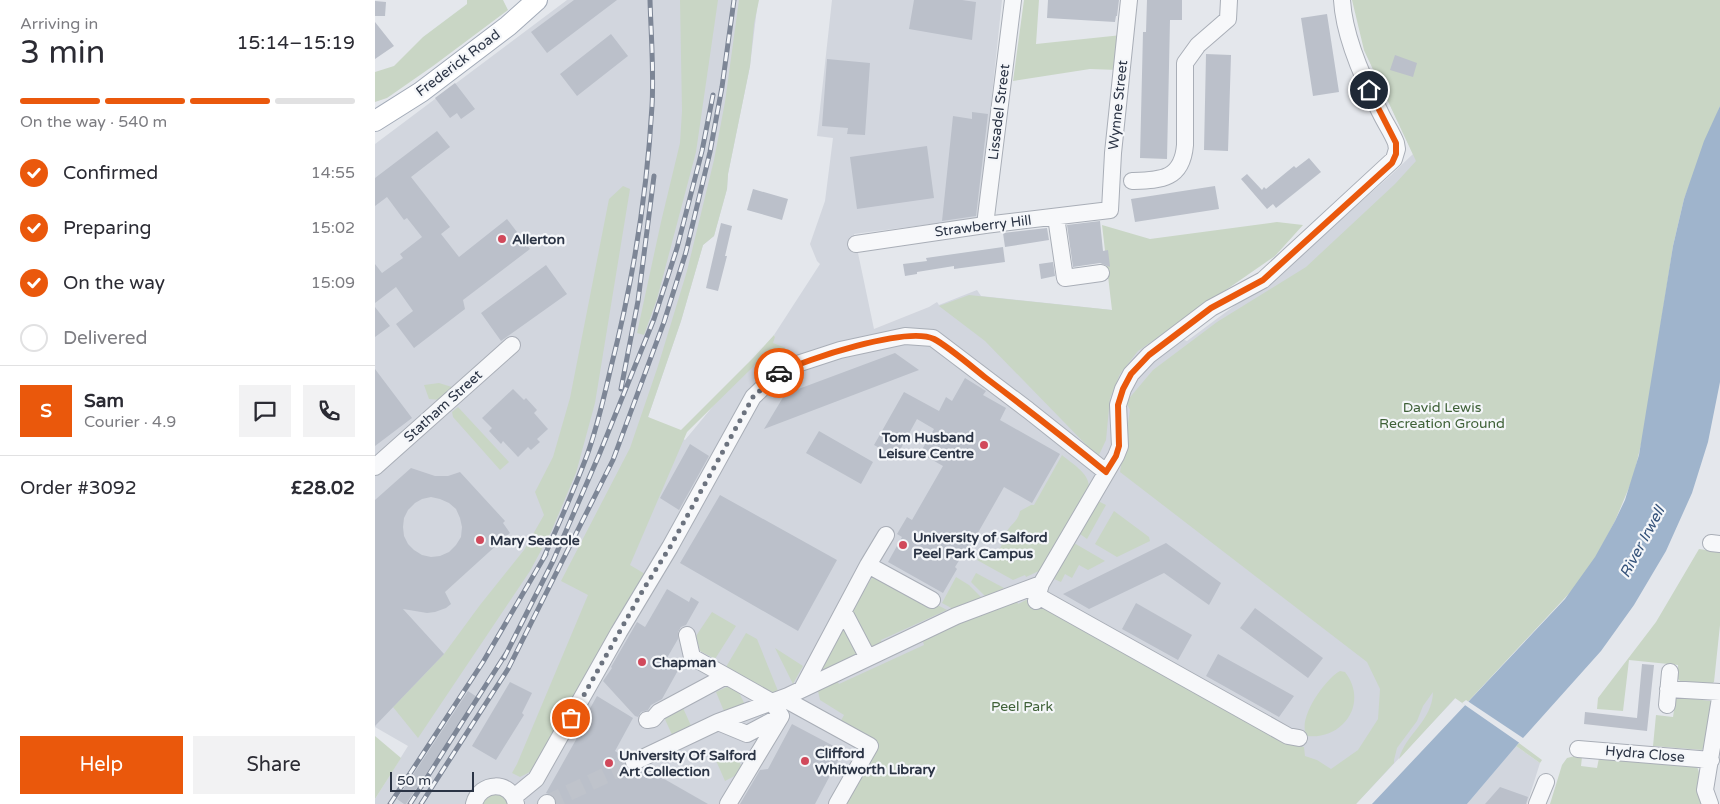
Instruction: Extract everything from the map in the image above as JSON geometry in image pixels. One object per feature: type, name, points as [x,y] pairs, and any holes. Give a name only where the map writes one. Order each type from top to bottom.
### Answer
[{"type":"main road","name":"Frederick Road","points":[[375,121],[421,92],[508,26],[537,0]]},
{"type":"street","name":"Lissadel Street","points":[[985,225],[1013,0]]},
{"type":"street","name":"Wynne Street","points":[[1110,210],[1113,153],[1129,0]]},
{"type":"street","points":[[1132,181],[1167,178],[1173,173],[1184,157],[1185,62],[1198,45],[1228,19],[1229,0]]},
{"type":"street","points":[[1038,594],[1116,456],[1119,446],[1118,405],[1123,389],[1131,374],[1149,355],[1211,308],[1263,280],[1394,159],[1397,149],[1396,143],[1359,66],[1347,28],[1342,0]]},
{"type":"street","name":"Strawberry Hill","points":[[856,244],[985,225],[1110,210]]},
{"type":"street","points":[[1056,216],[1065,278],[1101,273]]},
{"type":"street","points":[[474,804],[481,792],[493,786],[507,789],[515,800],[536,780],[623,623],[670,547],[753,397],[776,375],[791,366],[840,350],[905,336],[933,338],[1106,472]]},
{"type":"street","name":"Statham Street","points":[[375,467],[512,345]]},
{"type":"street","points":[[729,804],[781,716],[790,702],[803,688],[868,565],[886,535]]},
{"type":"street","points":[[868,565],[953,612],[956,616]]},
{"type":"street","points":[[634,762],[718,722],[803,688],[867,656],[956,616],[1038,594],[1288,736],[1299,738]]},
{"type":"street","points":[[844,612],[867,656]]},
{"type":"street","points":[[687,635],[692,657],[772,702],[781,716]]},
{"type":"street","points":[[1670,672],[1668,697],[1720,692]]},
{"type":"street","points":[[647,720],[653,719],[659,712],[726,676]]},
{"type":"street","points":[[1710,804],[1705,790],[1720,698]]},
{"type":"street","points":[[790,702],[870,746],[837,804]]},
{"type":"street","points":[[718,722],[747,734],[781,716]]},
{"type":"street","name":"Hydra Close","points":[[1578,749],[1711,760]]},
{"type":"street","points":[[1537,804],[1546,782]]},
{"type":"shaded area","points":[[567,0],[758,0],[750,66],[728,174],[727,189],[714,236],[703,245],[681,321],[648,417],[685,440],[775,337],[774,335],[820,264],[810,244],[825,201],[833,138],[817,136],[832,0],[1002,0],[979,218],[854,234],[874,329],[937,302],[939,305],[977,290],[981,296],[1112,310],[1187,341],[1289,265],[1413,154],[1364,50],[1720,0],[1481,671],[1356,804],[375,804],[375,799],[408,746],[375,727],[375,144]]},
{"type":"shaded area","points":[[1516,746],[1540,763],[1527,804],[1467,804]]},
{"type":"green space","points":[[467,0],[503,0],[508,10],[387,98],[375,102],[375,72],[394,66],[423,37],[467,4]]},
{"type":"green space","points":[[680,0],[718,0],[696,152],[657,299],[644,335],[637,333],[680,143],[682,111]]},
{"type":"green space","points":[[739,0],[759,0],[754,24],[750,66],[728,174],[727,189],[714,236],[703,245],[681,321],[648,417],[681,430],[774,335],[773,343],[786,348],[758,362],[687,432],[630,565],[645,574],[539,764],[520,777],[512,773],[588,595],[561,581],[630,448],[658,366],[687,271],[714,160],[725,102]]},
{"type":"green space","points":[[1024,0],[1039,0],[1036,44],[1122,35],[1118,70],[1090,69],[1013,81]]},
{"type":"green space","name":"David Lewis Recreation Ground","points":[[1352,0],[1720,0],[1720,106],[1684,199],[1673,246],[1644,432],[1633,478],[1615,521],[1596,557],[1576,586],[1465,705],[1455,698],[1399,759],[1407,742],[1424,720],[1432,702],[1433,692],[1423,706],[1417,721],[1397,748],[1394,763],[1356,804],[841,804],[873,745],[838,726],[844,715],[820,700],[818,691],[837,681],[839,684],[924,645],[922,638],[956,622],[985,614],[1016,599],[1018,604],[1030,598],[1285,741],[1304,747],[1305,756],[1317,760],[1331,769],[1358,750],[1378,719],[1380,689],[1367,662],[1120,472],[1130,410],[1126,402],[1153,370],[1217,322],[1306,267],[1395,184],[1416,161],[1364,50]]},
{"type":"green space","points":[[623,186],[630,189],[595,403],[576,473],[551,532],[530,571],[418,738],[393,707],[444,654],[524,550],[544,515],[535,492],[553,457],[570,398],[609,199]]},
{"type":"green space","points":[[1277,222],[1303,225],[1275,256],[1138,351],[1120,374],[1110,398],[1106,440],[1098,457],[985,341],[939,306],[969,295],[1112,310],[1102,225],[1150,239]]},
{"type":"green space","points":[[439,383],[455,388],[441,400],[429,399],[424,385]]},
{"type":"green space","points":[[458,407],[509,462],[500,470],[453,417],[452,412]]},
{"type":"green space","points":[[1062,455],[1083,472],[1089,486],[1043,569],[1026,577],[1025,575],[1013,580],[977,560],[999,550],[1005,534],[1016,520],[1020,511],[1034,505]]},
{"type":"green space","points":[[1098,501],[1106,505],[1087,539],[1080,534]]},
{"type":"green space","points":[[1114,511],[1149,537],[1150,541],[1117,557],[1095,544]]},
{"type":"green space","points":[[1074,543],[1105,561],[1088,570],[1079,565],[1072,578],[1065,574],[1061,582],[1054,579]]},
{"type":"green space","points":[[1699,549],[1720,552],[1720,625],[1714,682],[1710,685],[1680,681],[1677,678],[1678,665],[1629,660],[1623,711],[1597,709],[1598,698],[1656,622]]},
{"type":"green space","points":[[876,573],[947,610],[881,640],[882,643],[868,649],[850,614]]},
{"type":"green space","points":[[976,573],[1004,588],[986,597],[971,582]]},
{"type":"green space","points":[[956,577],[969,585],[982,598],[955,610],[942,603]]},
{"type":"green space","points":[[712,612],[736,626],[715,659],[700,651],[696,636]]},
{"type":"green space","points":[[846,622],[861,652],[818,676]]},
{"type":"green space","points":[[746,633],[757,639],[778,691],[771,694],[726,667]]},
{"type":"green space","points":[[775,648],[803,666],[793,684]]},
{"type":"green space","points":[[1340,671],[1345,672],[1352,684],[1353,707],[1349,717],[1341,726],[1331,732],[1320,736],[1307,736],[1305,720],[1314,701],[1327,682]]},
{"type":"green space","points":[[735,684],[746,707],[726,716],[716,692]]},
{"type":"green space","points":[[1676,697],[1711,701],[1702,750],[1653,746],[1656,715],[1673,717]]},
{"type":"green space","points":[[683,708],[693,730],[674,739],[663,715]]},
{"type":"green space","points":[[375,736],[401,758],[375,799]]},
{"type":"green space","points":[[1519,743],[1542,760],[1540,763],[1516,746]]},
{"type":"green space","points":[[732,748],[744,771],[725,781],[714,756]]},
{"type":"green space","points":[[1582,757],[1581,766],[1597,768],[1599,758],[1695,766],[1699,771],[1698,794],[1701,804],[1550,804],[1562,765],[1567,758]]},
{"type":"green space","points":[[490,793],[503,795],[508,804],[481,804]]},
{"type":"water","name":"River Irwell","points":[[1720,106],[1720,382],[1708,442],[1692,493],[1666,551],[1634,605],[1601,651],[1467,804],[1372,804],[1565,599],[1595,557],[1615,521],[1625,500],[1639,455],[1673,246],[1684,199],[1704,141]]},
{"type":"pier","points":[[1466,700],[1525,739],[1521,744],[1462,703]]},
{"type":"building","points":[[574,0],[617,0],[547,53],[531,32]]},
{"type":"building","points":[[914,0],[962,0],[976,2],[972,40],[909,29]]},
{"type":"building","points":[[1048,0],[1119,0],[1115,22],[1047,18]]},
{"type":"building","points":[[1147,0],[1182,0],[1182,20],[1170,20],[1167,159],[1140,158],[1143,32],[1146,32]]},
{"type":"building","points":[[375,1],[386,2],[385,16],[375,16]]},
{"type":"building","points":[[1327,14],[1339,92],[1313,96],[1301,18]]},
{"type":"building","points":[[375,22],[394,46],[375,59]]},
{"type":"building","points":[[611,34],[628,56],[577,96],[560,74]]},
{"type":"building","points":[[1206,54],[1231,55],[1228,151],[1204,150]]},
{"type":"building","points":[[1395,55],[1417,63],[1413,77],[1390,70]]},
{"type":"building","points":[[827,59],[870,63],[865,135],[847,134],[848,128],[822,126]]},
{"type":"building","points":[[455,83],[475,109],[461,119],[457,113],[450,118],[435,98]]},
{"type":"building","points":[[972,112],[988,114],[976,216],[942,221],[953,116],[972,119]]},
{"type":"building","name":"Allerton","points":[[437,131],[450,147],[411,177],[450,227],[441,234],[459,257],[507,219],[530,249],[463,300],[465,309],[414,348],[396,324],[413,311],[396,287],[375,303],[375,264],[382,273],[403,258],[400,254],[422,237],[407,218],[404,220],[387,197],[375,206],[375,178]]},
{"type":"building","points":[[927,146],[934,198],[857,209],[850,157]]},
{"type":"building","points":[[1309,158],[1321,172],[1276,208],[1273,204],[1267,209],[1241,179],[1247,174],[1262,190],[1264,187],[1266,189],[1294,166],[1296,168]]},
{"type":"building","points":[[1215,186],[1219,209],[1135,222],[1131,199]]},
{"type":"building","points":[[753,189],[788,199],[782,220],[747,210]]},
{"type":"building","points":[[1100,221],[1103,251],[1108,250],[1110,267],[1100,263],[1073,267],[1067,225]]},
{"type":"building","points":[[721,223],[732,226],[718,291],[706,288]]},
{"type":"building","points":[[1047,228],[1049,240],[1005,247],[1003,233]]},
{"type":"building","points":[[1003,247],[1005,262],[954,269],[954,266],[917,272],[917,274],[905,276],[903,264],[927,261],[926,258]]},
{"type":"building","points":[[1053,262],[1055,276],[1041,279],[1039,264]]},
{"type":"building","points":[[546,265],[567,294],[501,341],[481,313]]},
{"type":"building","points":[[375,307],[390,326],[375,337]]},
{"type":"building","points":[[895,353],[919,370],[764,429],[785,394]]},
{"type":"building","points":[[375,369],[412,418],[375,446]]},
{"type":"building","points":[[965,378],[986,391],[983,395],[1006,408],[1000,420],[1060,454],[1032,503],[1004,487],[967,552],[965,551],[955,567],[957,569],[943,593],[888,562],[902,537],[897,534],[907,517],[912,520],[943,466],[920,453],[934,429],[917,419],[896,457],[874,445],[904,392],[939,411],[946,397],[952,401]]},
{"type":"building","points":[[513,389],[524,400],[526,398],[537,410],[534,413],[548,429],[537,439],[540,442],[531,450],[528,447],[518,457],[503,441],[501,444],[489,431],[492,428],[482,418]]},
{"type":"building","points":[[819,431],[873,462],[861,484],[806,453]]},
{"type":"building","points":[[690,444],[709,456],[679,510],[660,498]]},
{"type":"building","name":"Mary Seacole","points":[[411,468],[435,476],[448,476],[460,472],[505,521],[503,523],[510,533],[445,592],[451,604],[446,608],[427,613],[403,609],[444,654],[375,726],[375,500]],"holes":[[[431,497],[440,499],[456,509],[462,527],[461,537],[449,552],[440,556],[422,555],[408,544],[404,536],[404,518],[408,510],[422,499]]]},
{"type":"building","points":[[720,495],[837,560],[798,631],[680,563]]},
{"type":"building","points":[[1166,543],[1221,583],[1209,605],[1164,573],[1089,609],[1063,594]]},
{"type":"building","name":"Chapman","points":[[667,589],[689,602],[691,597],[699,602],[686,625],[681,627],[678,632],[678,639],[667,658],[681,665],[662,699],[651,705],[648,710],[641,712],[638,717],[603,681],[637,622],[645,627]]},
{"type":"building","points":[[1136,603],[1192,635],[1178,660],[1122,629]]},
{"type":"building","points":[[1255,608],[1323,658],[1308,678],[1240,628]]},
{"type":"building","points":[[1218,654],[1294,696],[1279,717],[1206,676]]},
{"type":"building","points":[[1642,664],[1654,665],[1647,731],[1584,724],[1585,712],[1637,718]]},
{"type":"building","points":[[510,682],[532,693],[522,713],[524,715],[496,760],[472,746]]},
{"type":"building","points":[[468,691],[477,697],[406,804],[404,804],[397,799]]},
{"type":"building","points":[[597,696],[633,718],[615,751],[625,757],[625,766],[628,770],[634,772],[645,768],[708,804],[557,804],[554,796],[546,793],[587,720],[584,719]]},
{"type":"building","name":"Clifford Whitworth Library","points":[[792,724],[843,751],[815,804],[740,804],[760,770],[768,769]]},
{"type":"building","points":[[1500,787],[1528,797],[1526,804],[1485,804]]},
{"type":"tunnel","points":[[547,803],[634,762]]},
{"type":"railway","points":[[543,559],[560,522],[594,436],[626,302],[643,205],[650,139],[653,66],[650,0]]},
{"type":"railway","points":[[421,804],[508,669],[613,460],[664,322],[686,252],[710,152],[722,87],[734,0]]},
{"type":"railway","points":[[504,658],[553,561],[599,455],[654,319],[677,248],[702,151],[713,95]]},
{"type":"railway","points":[[621,389],[638,301],[654,176]]},
{"type":"railway","points":[[390,804],[483,662],[546,554]]},
{"type":"railway","points":[[410,804],[507,652]]},
{"type":"way so far","points":[[571,718],[643,590],[670,547],[753,397],[779,373]]},
{"type":"place","name":"Allerton","points":[[502,239]]},
{"type":"place","name":"Tom Husband Leisure Centre","points":[[984,445]]},
{"type":"place","name":"Mary Seacole","points":[[480,540]]},
{"type":"place","name":"University of Salford Peel Park Campus","points":[[903,545]]},
{"type":"place","name":"Chapman","points":[[642,662]]},
{"type":"place","name":"Clifford Whitworth Library","points":[[805,761]]},
{"type":"place","name":"University Of Salford Art Collection","points":[[609,763]]},
{"type":"route","points":[[779,373],[791,366],[840,350],[905,336],[933,338],[1106,472],[1116,456],[1119,446],[1118,405],[1123,389],[1131,374],[1149,355],[1211,308],[1263,280],[1392,163],[1396,154],[1396,143],[1369,90]]},
{"type":"park label","name":"Peel Park","points":[[1022,706]]}]
